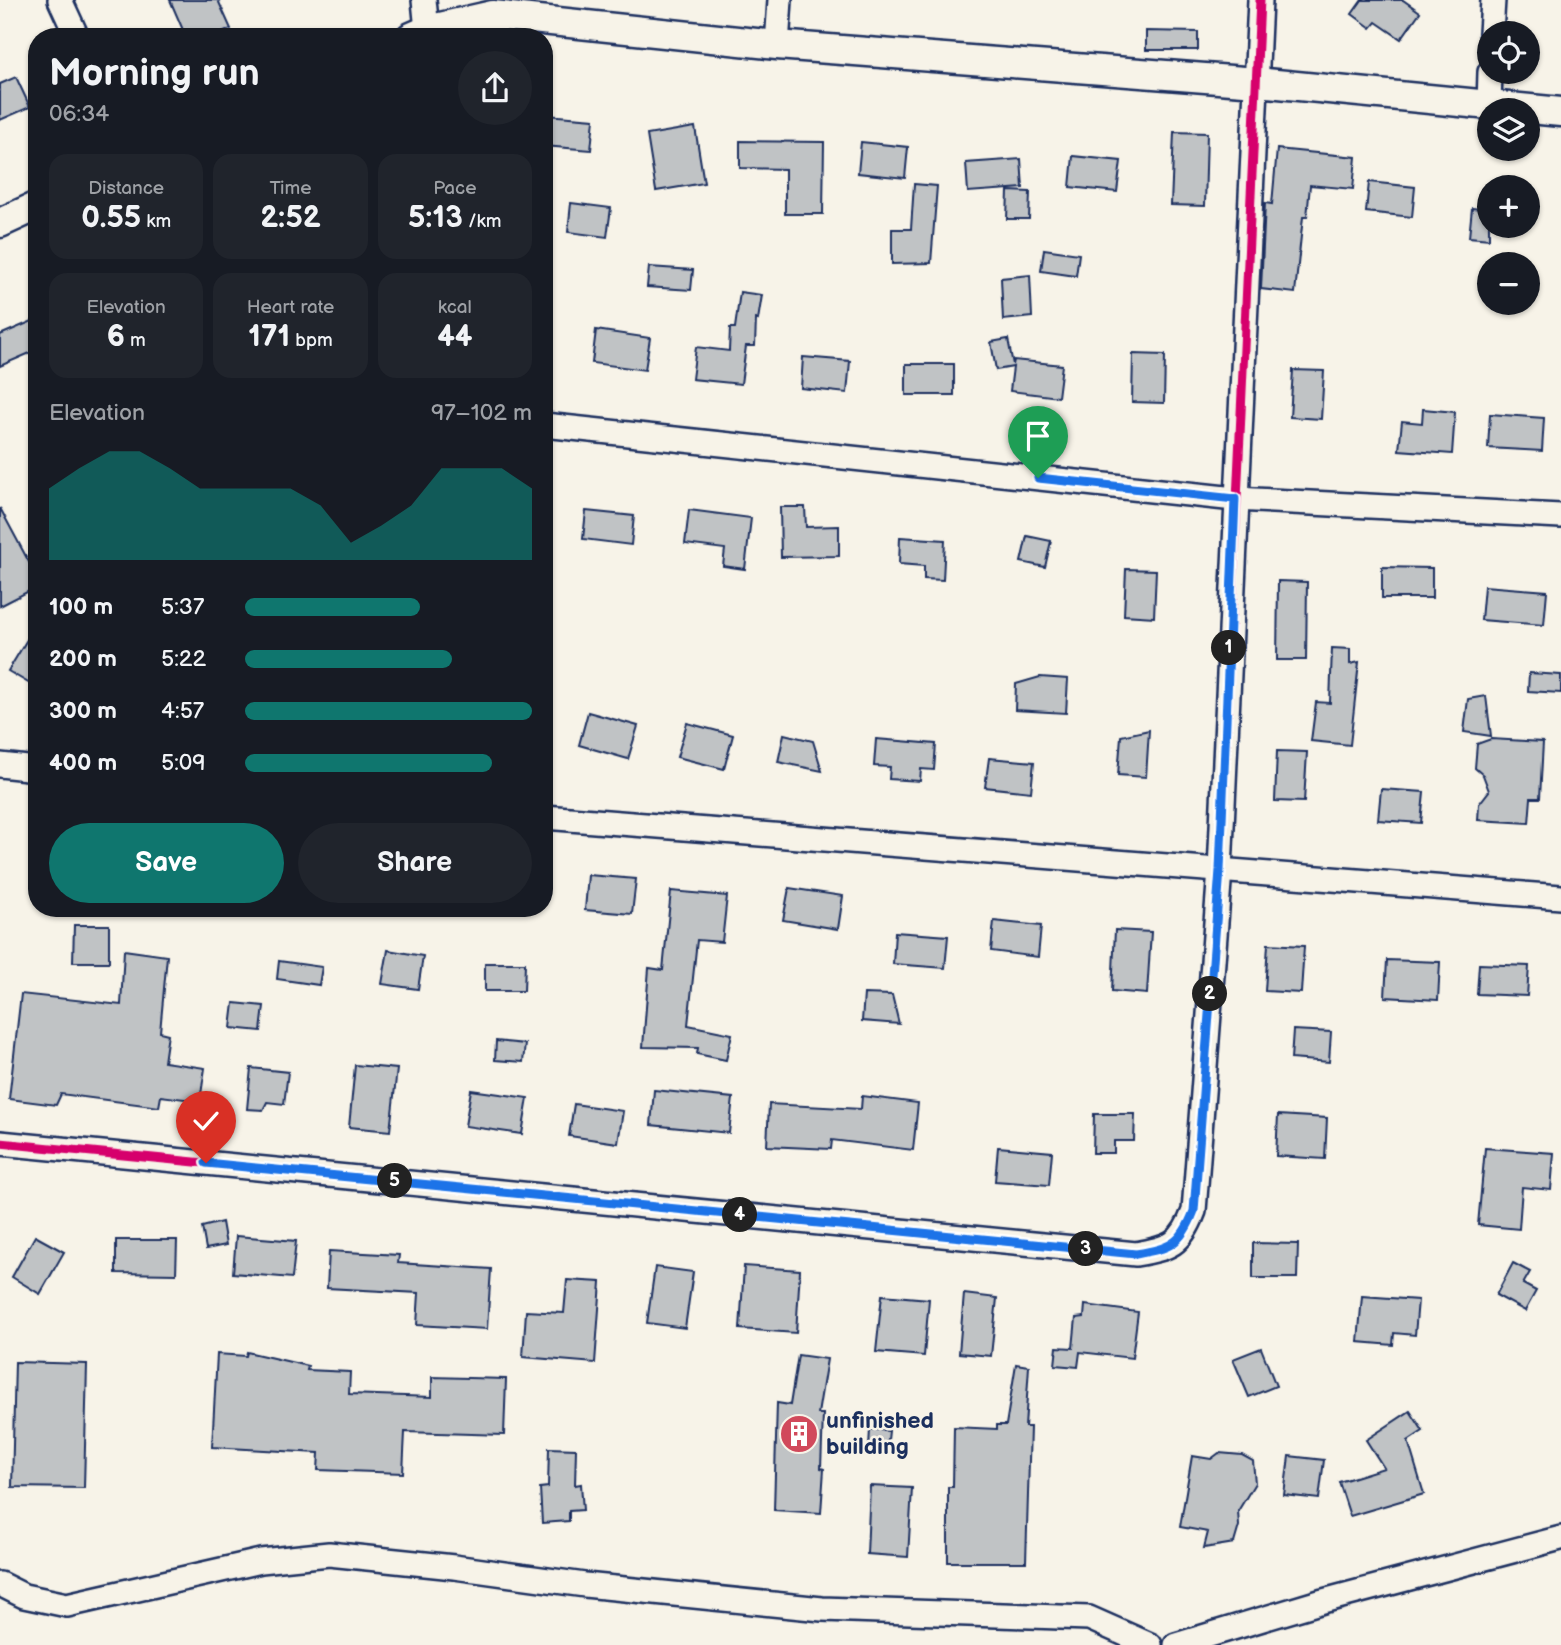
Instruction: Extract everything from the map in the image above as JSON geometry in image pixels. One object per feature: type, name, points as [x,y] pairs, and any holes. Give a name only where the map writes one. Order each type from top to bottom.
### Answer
[{"type":"street","points":[[60,0],[73,28]]},
{"type":"street","points":[[420,28],[424,0]]},
{"type":"street","points":[[777,45],[780,0]]},
{"type":"street","points":[[0,1143],[1136,1254],[1164,1249],[1185,1235],[1194,1211],[1220,870],[1235,499],[1261,0]]},
{"type":"street","points":[[1492,21],[1493,0]]},
{"type":"street","points":[[439,28],[492,15],[777,45],[1257,82],[1477,104]]},
{"type":"street","points":[[1540,110],[1561,112]]},
{"type":"street","points":[[0,223],[28,209]]},
{"type":"street","points":[[553,426],[1235,499],[1561,516]]},
{"type":"street","points":[[0,765],[28,768]]},
{"type":"street","points":[[553,818],[1561,897]]},
{"type":"street","points":[[1176,1645],[1323,1601],[1561,1538]]},
{"type":"street","points":[[0,1584],[24,1595],[67,1605],[261,1561],[329,1554],[585,1585],[822,1609],[1089,1618],[1150,1645]]},
{"type":"building","points":[[170,0],[218,0],[231,28],[182,28]]},
{"type":"building","points":[[1362,0],[1403,0],[1420,12],[1401,39],[1376,22],[1371,28],[1352,14]]},
{"type":"building","points":[[1146,31],[1198,32],[1198,50],[1146,50]]},
{"type":"building","points":[[16,77],[28,108],[0,120],[0,84]]},
{"type":"building","points":[[553,116],[594,119],[591,150],[553,147]]},
{"type":"building","points":[[695,127],[704,183],[656,191],[647,135]]},
{"type":"building","points":[[1174,132],[1207,133],[1205,206],[1171,205]]},
{"type":"building","points":[[740,141],[824,142],[823,214],[785,214],[785,169],[740,168]]},
{"type":"building","points":[[861,142],[908,147],[905,178],[858,173]]},
{"type":"building","points":[[1277,149],[1356,157],[1353,189],[1310,185],[1307,217],[1303,217],[1295,293],[1261,289],[1265,203],[1272,204]]},
{"type":"building","points":[[1073,156],[1121,161],[1117,192],[1070,187]]},
{"type":"building","points":[[1021,159],[1023,188],[968,192],[966,163]]},
{"type":"building","points":[[1369,182],[1415,187],[1412,217],[1366,212]]},
{"type":"building","points":[[914,184],[937,186],[931,263],[892,264],[892,229],[911,229]]},
{"type":"building","points":[[1008,191],[1030,192],[1029,219],[1007,219]]},
{"type":"building","points":[[571,203],[611,208],[607,237],[568,232]]},
{"type":"building","points":[[1472,208],[1477,209],[1477,238],[1469,237]]},
{"type":"building","points":[[1044,249],[1079,254],[1076,276],[1041,271]]},
{"type":"building","points":[[649,267],[693,270],[691,290],[647,287]]},
{"type":"building","points":[[1030,275],[1032,317],[1003,320],[1001,278]]},
{"type":"building","points":[[740,292],[762,295],[758,320],[756,319],[755,346],[746,346],[741,384],[692,379],[696,347],[729,351],[730,328],[735,328]]},
{"type":"building","points":[[28,323],[28,354],[0,366],[0,335]]},
{"type":"building","points":[[596,330],[650,338],[645,370],[592,363]]},
{"type":"building","points":[[1008,339],[1013,365],[1014,360],[1062,365],[1058,397],[1010,391],[1013,367],[996,370],[991,342]]},
{"type":"building","points":[[1133,354],[1165,355],[1164,403],[1132,402]]},
{"type":"building","points":[[803,357],[850,361],[847,393],[801,388]]},
{"type":"building","points":[[906,364],[954,364],[954,395],[906,395]]},
{"type":"building","points":[[1293,370],[1324,371],[1321,419],[1290,417]]},
{"type":"building","points":[[1423,409],[1455,412],[1452,454],[1399,450],[1402,421],[1422,423]]},
{"type":"building","points":[[1490,414],[1544,418],[1542,451],[1488,448]]},
{"type":"building","points":[[780,507],[805,507],[806,527],[839,526],[839,556],[781,557]]},
{"type":"building","points":[[0,508],[28,560],[28,592],[0,606]]},
{"type":"building","points":[[689,510],[751,518],[745,569],[723,566],[725,549],[685,544]]},
{"type":"building","points":[[586,511],[634,516],[631,545],[583,539]]},
{"type":"building","points":[[1027,536],[1051,541],[1045,567],[1021,562]]},
{"type":"building","points":[[900,537],[945,540],[943,580],[924,579],[924,566],[899,564]]},
{"type":"building","points":[[1382,567],[1432,568],[1432,598],[1382,598]]},
{"type":"building","points":[[1126,569],[1156,570],[1154,617],[1124,615]]},
{"type":"building","points":[[1278,581],[1307,582],[1306,660],[1277,660]]},
{"type":"building","points":[[1484,586],[1547,591],[1544,625],[1481,620]]},
{"type":"building","points":[[28,638],[28,683],[8,671]]},
{"type":"building","points":[[1332,648],[1350,649],[1350,664],[1359,662],[1350,745],[1311,741],[1316,702],[1330,703]]},
{"type":"building","points":[[1529,673],[1561,675],[1561,693],[1528,691]]},
{"type":"building","points":[[1040,677],[1068,679],[1066,713],[1015,710],[1016,684]]},
{"type":"building","points":[[1486,696],[1491,736],[1464,732],[1468,699]]},
{"type":"building","points":[[588,712],[638,726],[628,759],[579,745]]},
{"type":"building","points":[[687,723],[733,735],[724,769],[677,757]]},
{"type":"building","points":[[1149,730],[1146,777],[1118,775],[1121,736]]},
{"type":"building","points":[[784,734],[813,741],[822,771],[778,762]]},
{"type":"building","points":[[876,739],[936,744],[934,770],[921,769],[920,781],[889,779],[890,767],[874,766]]},
{"type":"building","points":[[1491,739],[1543,742],[1540,798],[1531,798],[1529,823],[1478,820],[1479,804],[1489,791],[1483,775],[1475,768],[1477,744]]},
{"type":"building","points":[[1277,751],[1307,752],[1304,802],[1275,801]]},
{"type":"building","points":[[989,758],[1034,762],[1031,792],[985,787]]},
{"type":"building","points":[[1381,789],[1424,792],[1421,823],[1378,820]]},
{"type":"building","points":[[588,875],[636,879],[632,914],[585,910]]},
{"type":"building","points":[[789,888],[843,896],[838,929],[783,920]]},
{"type":"building","points":[[671,891],[727,896],[722,942],[697,940],[688,1025],[732,1034],[726,1060],[697,1054],[698,1048],[643,1047],[649,968],[663,970]]},
{"type":"building","points":[[994,921],[1041,926],[1038,957],[991,951]]},
{"type":"building","points":[[74,925],[109,925],[109,962],[73,962]]},
{"type":"building","points":[[1115,930],[1151,932],[1147,994],[1112,991]]},
{"type":"building","points":[[895,932],[948,936],[945,968],[893,964]]},
{"type":"building","points":[[1268,944],[1304,946],[1301,993],[1265,991]]},
{"type":"building","points":[[124,950],[167,956],[160,1032],[168,1034],[164,1062],[205,1068],[200,1101],[161,1096],[159,1107],[61,1094],[56,1105],[9,1099],[21,994],[121,1005]]},
{"type":"building","points":[[388,950],[423,956],[418,989],[382,984]]},
{"type":"building","points":[[1387,960],[1440,962],[1438,1000],[1385,997]]},
{"type":"building","points":[[279,961],[322,967],[319,985],[277,979]]},
{"type":"building","points":[[485,963],[525,963],[524,991],[485,991]]},
{"type":"building","points":[[1479,964],[1529,966],[1527,996],[1477,994]]},
{"type":"building","points":[[864,994],[892,995],[899,1024],[862,1021]]},
{"type":"building","points":[[234,1003],[264,1006],[261,1031],[231,1028]]},
{"type":"building","points":[[1293,1030],[1331,1032],[1329,1062],[1291,1059]]},
{"type":"building","points":[[496,1041],[525,1044],[523,1062],[495,1060]]},
{"type":"building","points":[[355,1065],[397,1069],[390,1131],[349,1127]]},
{"type":"building","points":[[251,1068],[288,1072],[284,1104],[267,1102],[263,1110],[247,1109]]},
{"type":"building","points":[[471,1090],[528,1098],[522,1134],[465,1126]]},
{"type":"building","points":[[654,1090],[733,1098],[729,1133],[651,1125]]},
{"type":"building","points":[[862,1096],[918,1103],[913,1150],[832,1140],[831,1149],[767,1146],[769,1104],[861,1109]]},
{"type":"building","points":[[574,1104],[623,1111],[618,1143],[569,1136]]},
{"type":"building","points":[[1094,1114],[1135,1114],[1134,1141],[1114,1141],[1114,1153],[1093,1153]]},
{"type":"building","points":[[1278,1115],[1327,1118],[1325,1159],[1276,1156]]},
{"type":"building","points":[[998,1147],[1052,1152],[1049,1185],[995,1181]]},
{"type":"building","points":[[1485,1148],[1554,1153],[1551,1190],[1522,1187],[1519,1229],[1478,1225]]},
{"type":"building","points":[[222,1222],[226,1245],[206,1249],[202,1227]]},
{"type":"building","points":[[35,1236],[64,1252],[40,1294],[12,1277]]},
{"type":"building","points":[[236,1236],[296,1241],[292,1278],[233,1273]]},
{"type":"building","points":[[116,1240],[177,1240],[176,1274],[116,1273]]},
{"type":"building","points":[[1253,1243],[1298,1244],[1297,1278],[1253,1278]]},
{"type":"building","points":[[329,1251],[399,1255],[398,1263],[491,1269],[487,1329],[417,1325],[419,1293],[327,1288]]},
{"type":"building","points":[[1513,1263],[1530,1272],[1523,1284],[1536,1291],[1525,1311],[1496,1295]]},
{"type":"building","points":[[744,1266],[800,1270],[796,1333],[740,1329]]},
{"type":"building","points":[[655,1267],[693,1272],[685,1328],[647,1323]]},
{"type":"building","points":[[567,1280],[601,1282],[595,1363],[523,1357],[526,1311],[564,1313]]},
{"type":"building","points":[[964,1294],[997,1298],[991,1356],[959,1353]]},
{"type":"building","points":[[882,1295],[929,1299],[924,1356],[876,1352]]},
{"type":"building","points":[[1362,1296],[1418,1300],[1415,1335],[1394,1333],[1393,1345],[1358,1342]]},
{"type":"building","points":[[1085,1305],[1138,1312],[1132,1358],[1080,1352],[1078,1367],[1055,1365],[1057,1347],[1073,1348],[1076,1318],[1084,1317]]},
{"type":"building","points":[[1261,1348],[1276,1386],[1249,1397],[1233,1359]]},
{"type":"building","points":[[247,1352],[308,1366],[307,1370],[350,1372],[349,1394],[432,1397],[432,1377],[506,1379],[504,1435],[405,1432],[403,1473],[318,1470],[319,1453],[212,1447],[217,1354],[246,1356]]},
{"type":"building","points":[[798,1355],[827,1359],[818,1414],[823,1414],[821,1468],[824,1469],[821,1513],[774,1510],[777,1403],[790,1405]]},
{"type":"building","points":[[15,1362],[87,1364],[84,1488],[12,1487]]},
{"type":"building","points":[[1016,1364],[1029,1366],[1025,1427],[1030,1427],[1026,1562],[948,1562],[948,1487],[953,1487],[954,1427],[997,1429],[997,1425],[1006,1425]]},
{"type":"building","points":[[1410,1411],[1423,1431],[1408,1441],[1424,1494],[1350,1516],[1339,1482],[1384,1468],[1366,1440]]},
{"type":"building","points":[[870,1429],[889,1431],[887,1449],[869,1447]]},
{"type":"building","points":[[549,1448],[576,1449],[575,1485],[581,1484],[583,1510],[569,1511],[569,1521],[542,1523],[540,1488],[548,1487]]},
{"type":"building","points":[[1219,1453],[1242,1455],[1253,1461],[1255,1483],[1238,1511],[1239,1526],[1234,1543],[1204,1548],[1208,1532],[1180,1527],[1192,1456],[1211,1459]]},
{"type":"building","points":[[1289,1456],[1324,1460],[1319,1499],[1284,1495]]},
{"type":"building","points":[[870,1486],[912,1488],[908,1557],[867,1554]]},
{"type":"cycle path","points":[[0,1143],[1136,1254],[1158,1250],[1179,1238],[1194,1211],[1220,870],[1260,0]]},
{"type":"place","name":"unfinished building","points":[[799,1434]]},
{"type":"route","points":[[206,1163],[1136,1254],[1164,1249],[1185,1235],[1194,1211],[1220,870],[1235,499],[1038,478]]}]
